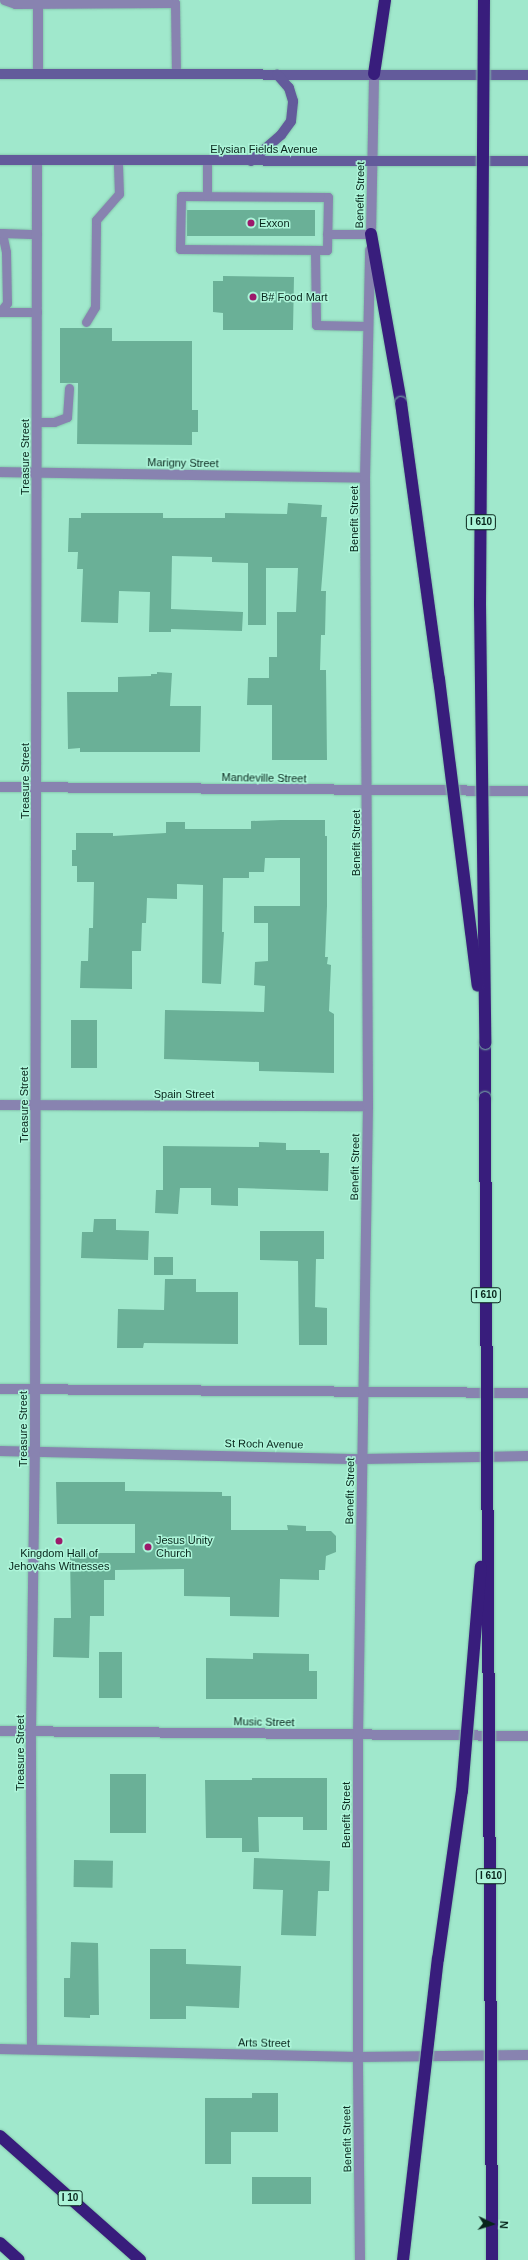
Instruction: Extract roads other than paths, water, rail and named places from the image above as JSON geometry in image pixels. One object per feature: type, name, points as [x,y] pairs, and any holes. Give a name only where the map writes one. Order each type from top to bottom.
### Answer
[{"type":"highway","points":[[374,74],[385,0]]},
{"type":"highway","name":"I 610","points":[[484,0],[480,612],[485,1043],[492,2260]]},
{"type":"highway","points":[[371,234],[401,403],[438,672],[485,1043]]},
{"type":"highway","points":[[403,2260],[437,1967],[462,1791],[487,1492]]},
{"type":"highway","name":"I 10","points":[[0,2136],[140,2260]]},
{"type":"highway","points":[[0,2243],[19,2260]]},
{"type":"main road","points":[[0,74],[528,75]]},
{"type":"main road","points":[[251,161],[281,135],[291,121],[293,101],[289,88],[277,74]]},
{"type":"main road","name":"Elysian Fields Avenue","points":[[0,160],[372,162],[528,161]]},
{"type":"street","points":[[38,2],[38,74]]},
{"type":"street","name":"Benefit Street","points":[[360,2260],[358,2057],[358,1736],[368,1106],[365,478],[374,74]]},
{"type":"street","name":"Treasure Street","points":[[32,2049],[31,1731],[35,1452],[37,160]]},
{"type":"street","name":"Marigny Street","points":[[0,472],[365,478]]},
{"type":"street","name":"Mandeville Street","points":[[0,787],[367,791],[528,790]]},
{"type":"street","name":"Spain Street","points":[[0,1105],[368,1106]]},
{"type":"street","points":[[0,1390],[528,1393]]},
{"type":"street","name":"St Roch Avenue","points":[[0,1451],[362,1458],[528,1456]]},
{"type":"street","name":"Music Street","points":[[0,1731],[358,1736],[528,1736]]},
{"type":"street","name":"Arts Street","points":[[0,2049],[358,2057],[528,2055]]},
{"type":"lane","points":[[4,0],[15,4],[38,2],[179,2],[176,74]]},
{"type":"lane","points":[[86,322],[95,307],[96,220],[120,194],[118,160]]},
{"type":"lane","points":[[207,161],[207,196]]},
{"type":"lane","points":[[181,196],[328,197],[327,234],[327,250],[180,249],[181,196]]},
{"type":"lane","points":[[0,312],[6,303],[6,252],[1,233],[37,234]]},
{"type":"lane","points":[[327,234],[371,234]]},
{"type":"lane","points":[[315,250],[316,325],[368,326]]},
{"type":"lane","points":[[0,312],[37,312]]},
{"type":"lane","points":[[37,422],[54,422],[67,418],[69,388]]},
{"type":"place","name":"Exxon","points":[[251,223]]},
{"type":"place","name":"B# Food Mart","points":[[253,297]]},
{"type":"place","name":"Kingdom Hall of Jehovahs Witnesses","points":[[59,1541]]},
{"type":"place","name":"Jesus Unity Church","points":[[148,1547]]}]
